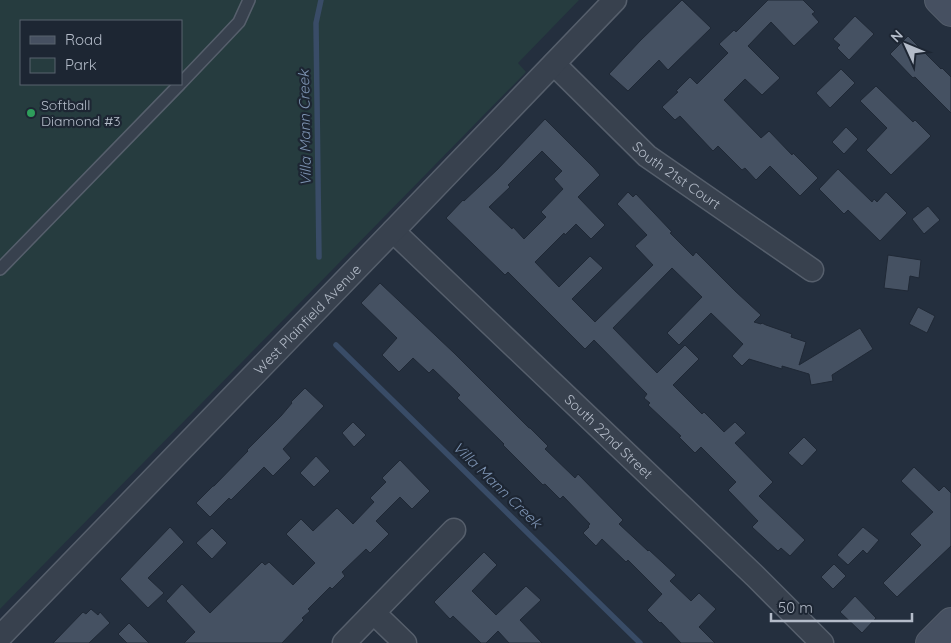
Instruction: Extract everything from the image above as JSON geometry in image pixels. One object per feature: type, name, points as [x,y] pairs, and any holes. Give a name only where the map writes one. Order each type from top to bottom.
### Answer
[{"type":"street","name":"West Plainfield Avenue","points":[[0,637],[616,0]]},
{"type":"street","points":[[939,0],[951,12]]},
{"type":"street","name":"South 21st Court","points":[[554,64],[647,156],[812,270]]},
{"type":"street","name":"South 22nd Street","points":[[394,231],[755,576],[822,643]]},
{"type":"street","points":[[344,643],[454,530]]},
{"type":"street","points":[[374,613],[405,643]]},
{"type":"street","points":[[930,643],[951,622]]},
{"type":"lane","points":[[182,82],[238,22],[249,0]]},
{"type":"lane","points":[[0,269],[179,85]]},
{"type":"green space","points":[[0,0],[579,0],[518,63],[526,72],[0,609]]},
{"type":"building","points":[[682,0],[711,28],[668,70],[659,60],[628,91],[609,74]]},
{"type":"building","points":[[768,0],[803,0],[815,12],[812,14],[819,22],[794,46],[771,22],[748,46],[780,78],[762,95],[745,79],[724,100],[761,138],[769,131],[818,178],[800,196],[770,166],[756,180],[745,168],[742,170],[718,146],[713,151],[680,116],[675,120],[662,107],[690,77],[697,84],[728,53],[719,44],[734,30],[736,32]]},
{"type":"building","points":[[855,16],[874,34],[849,60],[837,48],[840,45],[833,39]]},
{"type":"building","points":[[908,36],[951,77],[951,113],[890,54]]},
{"type":"building","points":[[841,69],[855,83],[830,108],[816,93]]},
{"type":"building","points":[[876,86],[913,122],[915,120],[931,136],[891,175],[866,150],[887,128],[860,101]]},
{"type":"building","points":[[545,119],[600,175],[578,197],[605,225],[591,239],[576,224],[565,235],[564,233],[535,262],[559,287],[590,256],[603,268],[572,299],[595,322],[653,265],[635,246],[647,235],[617,204],[628,192],[633,197],[636,194],[693,256],[696,252],[761,315],[754,322],[792,334],[791,337],[806,342],[799,365],[860,328],[873,349],[832,375],[833,381],[811,385],[809,374],[782,366],[782,369],[749,359],[742,366],[732,356],[743,344],[711,313],[679,345],[667,333],[702,297],[672,268],[613,328],[657,373],[685,345],[699,359],[673,385],[702,414],[704,412],[724,432],[735,422],[746,433],[735,443],[773,482],[759,496],[805,540],[790,556],[781,548],[778,551],[752,527],[758,521],[728,490],[736,482],[701,447],[695,453],[679,437],[681,436],[648,405],[650,403],[644,398],[647,394],[594,340],[585,349],[508,272],[505,275],[446,218],[498,169]],"holes":[[[542,151],[562,171],[554,179],[563,189],[541,212],[546,217],[524,239],[489,207],[510,187],[508,185]]]},
{"type":"building","points":[[846,127],[858,139],[844,154],[832,142]]},
{"type":"building","points":[[838,169],[872,202],[874,199],[877,202],[886,192],[907,213],[880,241],[848,210],[844,214],[819,189]]},
{"type":"building","points":[[928,206],[940,220],[924,234],[912,219]]},
{"type":"building","points":[[888,255],[921,260],[919,278],[910,276],[908,291],[884,288]]},
{"type":"building","points":[[380,283],[548,446],[545,449],[575,478],[578,474],[623,520],[619,524],[676,575],[670,581],[691,601],[699,593],[716,609],[699,627],[715,643],[681,643],[660,623],[647,610],[662,594],[628,560],[626,562],[602,539],[596,546],[583,533],[590,524],[563,496],[560,499],[545,484],[543,485],[457,398],[460,395],[433,369],[429,373],[413,358],[399,372],[382,355],[397,338],[361,303]]},
{"type":"building","points":[[918,307],[935,316],[927,333],[909,324]]},
{"type":"building","points":[[305,388],[324,406],[283,449],[291,458],[273,476],[264,467],[231,500],[229,498],[210,517],[196,503],[248,451]]},
{"type":"building","points":[[353,422],[366,435],[354,447],[342,433]]},
{"type":"building","points":[[804,437],[817,450],[802,466],[788,453]]},
{"type":"building","points":[[316,456],[330,471],[314,487],[300,473]]},
{"type":"building","points":[[400,460],[430,491],[412,509],[400,497],[376,521],[389,534],[370,553],[366,549],[342,572],[345,576],[332,589],[330,587],[308,609],[310,611],[302,618],[304,620],[282,643],[184,643],[195,632],[166,601],[182,584],[210,613],[262,562],[265,565],[269,562],[293,585],[315,563],[286,534],[301,519],[313,531],[337,508],[353,524],[374,502],[370,498],[386,482],[382,478]]},
{"type":"building","points":[[914,467],[939,491],[944,486],[951,493],[951,546],[897,597],[883,583],[921,545],[910,534],[933,512],[901,481]]},
{"type":"building","points":[[170,527],[184,542],[148,578],[164,593],[148,608],[120,579]]},
{"type":"building","points":[[863,527],[879,540],[867,554],[863,550],[848,565],[837,555]]},
{"type":"building","points":[[212,528],[227,543],[212,559],[196,543]]},
{"type":"building","points":[[484,552],[497,565],[472,591],[496,615],[526,586],[541,600],[520,620],[542,643],[509,643],[498,631],[486,643],[481,643],[453,616],[450,619],[434,602]]},
{"type":"building","points":[[834,564],[846,576],[833,589],[821,577]]},
{"type":"building","points":[[855,596],[876,618],[862,633],[840,612]]},
{"type":"building","points":[[91,609],[98,615],[100,612],[110,623],[89,643],[53,643],[83,612],[86,614]]},
{"type":"building","points":[[129,623],[149,643],[127,643],[118,634]]},
{"type":"waterway","name":"Villa Mann Creek","points":[[319,257],[316,23],[321,0]]},
{"type":"waterway","name":"Villa Mann Creek","points":[[336,345],[640,643]]},
{"type":"place","name":"Softball Diamond #3","points":[[31,113]]}]
